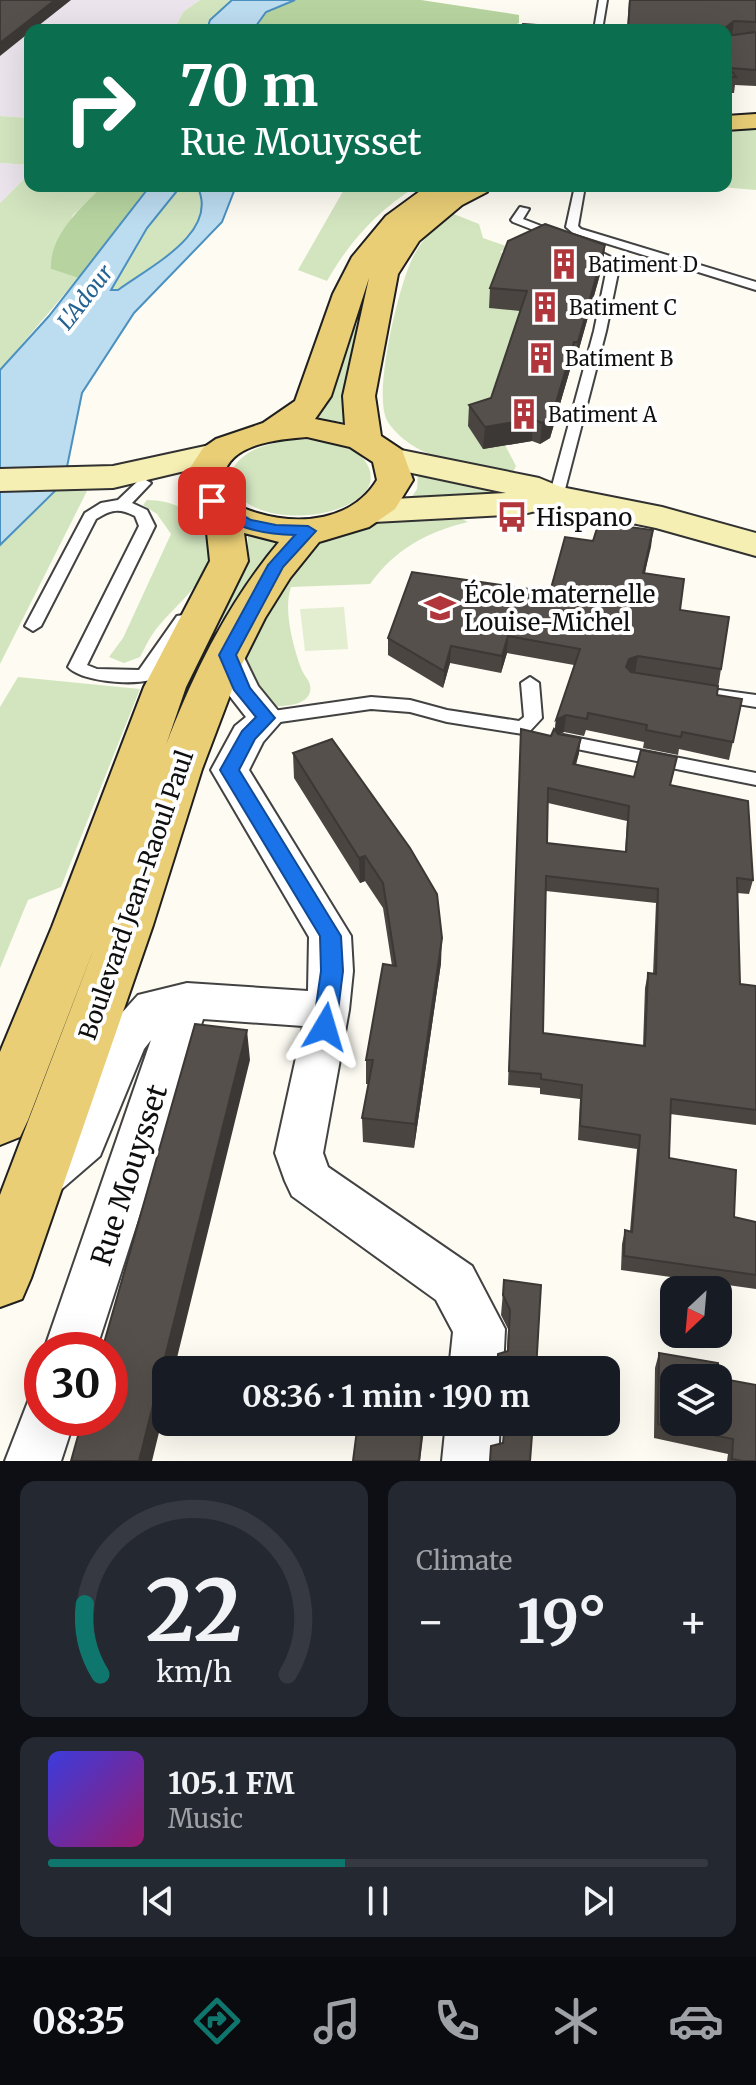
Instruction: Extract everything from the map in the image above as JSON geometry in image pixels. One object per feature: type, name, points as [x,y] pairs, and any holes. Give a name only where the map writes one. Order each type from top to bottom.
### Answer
[{"type":"main road","points":[[732,114],[756,113]]},
{"type":"main road","points":[[732,123],[756,121]]},
{"type":"main road","points":[[276,429],[296,418],[312,402],[358,270],[388,228],[437,192]]},
{"type":"main road","points":[[218,506],[261,527],[308,531],[355,521],[388,499],[396,486],[396,472],[378,449],[359,396],[384,274],[408,236],[453,199],[466,192]]},
{"type":"main road","points":[[219,453],[244,438],[276,429],[307,427],[338,430],[378,449]]},
{"type":"main road","name":"Boulevard Jean-Raoul Paul","points":[[0,1120],[77,927],[165,687],[229,561],[218,506],[204,485],[207,468],[219,453]]},
{"type":"main road","name":"Boulevard Jean-Raoul Paul","points":[[0,1278],[128,926],[207,691],[276,565],[308,531]]},
{"type":"street","points":[[378,449],[539,489],[553,497],[662,518],[756,545]]},
{"type":"street","points":[[119,486],[219,453]]},
{"type":"street","points":[[0,480],[119,486],[218,506]]},
{"type":"street","points":[[374,511],[538,502],[553,497]]},
{"type":"street","points":[[227,655],[242,690],[266,718],[248,735],[230,770],[330,936],[332,971],[327,1010],[299,1153],[309,1181],[454,1283],[479,1329],[477,1356]]},
{"type":"street","name":"Rue Mouysset","points":[[32,1186],[83,1141],[126,1039],[153,1007],[187,1000],[327,1010]]},
{"type":"street","name":"Rue Mouysset","points":[[76,1332],[187,1000]]},
{"type":"street","points":[[33,1461],[42,1436]]},
{"type":"street","points":[[470,1461],[472,1436]]},
{"type":"lane","points":[[599,24],[603,0]]},
{"type":"lane","points":[[579,192],[572,227],[577,231],[756,286]]},
{"type":"lane","points":[[524,209],[517,220],[602,255],[611,261],[613,268],[600,331],[553,497]]},
{"type":"lane","points":[[33,626],[90,516],[106,506],[119,486],[142,513],[147,526],[77,667],[95,674],[144,676],[186,615],[210,600]]},
{"type":"lane","points":[[266,718],[371,703],[410,706],[447,716],[523,728],[533,718],[530,683]]},
{"type":"lane","points":[[704,693],[756,701]]},
{"type":"lane","points":[[563,741],[756,779]]},
{"type":"shaded area","points":[[200,0],[183,12],[177,24],[24,24],[24,118],[0,116],[0,2]]},
{"type":"shaded area","points":[[0,163],[24,165],[24,179],[0,203]]},
{"type":"green space","points":[[200,0],[232,0],[209,24],[177,24],[183,12]]},
{"type":"green space","points":[[295,0],[421,0],[519,15],[519,23],[257,24],[266,12]]},
{"type":"green space","points":[[0,116],[24,118],[24,165],[0,163]]},
{"type":"green space","points":[[756,129],[756,190],[732,188],[732,130]]},
{"type":"green space","points":[[24,179],[24,192],[97,192],[73,215],[51,269],[78,278],[0,370],[0,203]]},
{"type":"green space","points":[[97,192],[145,192],[78,278],[51,269],[55,245],[76,213]]},
{"type":"green space","points":[[176,192],[199,192],[202,203],[199,219],[191,233],[163,260],[117,290],[110,290],[147,228]]},
{"type":"green space","points":[[343,192],[408,192],[366,228],[327,281],[298,270]]},
{"type":"green space","points":[[451,213],[479,224],[483,238],[509,247],[500,252],[514,258],[490,308],[538,311],[483,449],[505,445],[516,466],[511,476],[435,457],[408,443],[386,418],[383,384],[386,361],[408,269],[431,232]]},
{"type":"green space","points":[[348,324],[359,326],[351,423],[309,418]]},
{"type":"green space","points":[[291,440],[323,441],[354,451],[370,470],[368,488],[349,504],[311,515],[269,512],[251,505],[237,494],[229,479],[245,455]]},
{"type":"green space","points":[[418,471],[529,491],[409,501],[417,489]]},
{"type":"green space","points":[[55,491],[87,491],[0,664],[0,545]]},
{"type":"green space","points":[[147,500],[175,505],[193,516],[206,539],[209,555],[197,583],[162,622],[140,657],[124,663],[109,657],[123,638],[171,534],[157,514],[143,505]]},
{"type":"green space","points":[[447,512],[468,522],[439,531],[413,544],[390,561],[370,584],[291,587],[288,606],[290,628],[310,692],[296,704],[270,706],[238,661],[289,570],[319,544],[339,535],[384,521]]},
{"type":"green space","points":[[248,536],[283,541],[267,555],[232,622],[218,618],[248,561]]},
{"type":"green space","points":[[344,607],[348,649],[305,651],[300,609]]},
{"type":"green space","points":[[18,677],[140,689],[61,887],[28,900],[0,968],[0,707]]},
{"type":"water","points":[[232,0],[295,0],[266,12],[257,24],[209,24]]},
{"type":"water","name":"L'Adour","points":[[145,192],[176,192],[147,228],[111,290],[118,290],[163,259],[191,233],[202,203],[199,192],[234,192],[222,222],[134,313],[82,393],[67,467],[55,491],[0,545],[0,370],[49,316]]},
{"type":"building","points":[[0,0],[55,0],[24,24],[0,43]]},
{"type":"building","points":[[630,0],[756,0],[756,22],[628,24]]},
{"type":"building","points":[[756,32],[756,70],[732,68],[732,35]]},
{"type":"building","points":[[545,224],[605,245],[578,342],[574,342],[552,416],[542,423],[533,419],[485,427],[469,405],[491,398],[527,291],[490,288],[508,241]]},
{"type":"building","points":[[605,518],[630,522],[629,527],[653,530],[643,573],[684,579],[680,610],[729,617],[721,669],[638,656],[629,659],[626,667],[631,672],[718,686],[717,695],[742,699],[733,742],[682,732],[681,737],[646,730],[647,725],[588,713],[587,719],[566,715],[556,720],[580,649],[508,636],[502,656],[451,646],[444,671],[388,638],[412,572],[550,592],[565,537],[593,541],[599,522],[604,523]]},
{"type":"building","points":[[521,729],[551,736],[554,729],[558,734],[581,738],[573,764],[634,777],[641,750],[677,757],[670,785],[748,801],[753,880],[737,878],[740,984],[756,986],[756,1110],[671,1099],[669,1158],[736,1170],[734,1217],[756,1222],[756,1275],[624,1256],[625,1230],[632,1232],[640,1135],[580,1126],[582,1085],[541,1079],[541,1074],[509,1071]],"holes":[[[548,788],[629,806],[626,852],[547,843]],[[546,876],[658,889],[656,974],[648,973],[645,1046],[543,1033]]]},
{"type":"building","points":[[332,739],[410,848],[437,894],[442,938],[415,1124],[362,1118],[373,1060],[366,1060],[383,964],[396,966],[383,883],[365,856],[359,858],[293,753]]},
{"type":"building","points":[[195,1024],[247,1030],[165,1356],[152,1356],[152,1409],[139,1461],[71,1461],[78,1436],[128,1436],[128,1332],[107,1332]]},
{"type":"building","points":[[504,1280],[541,1285],[537,1356],[498,1356],[508,1351],[510,1310],[503,1295]]},
{"type":"building","points":[[659,1353],[718,1363],[660,1364],[660,1424]]},
{"type":"building","points":[[732,1381],[756,1385],[756,1461],[732,1459],[733,1439],[718,1436],[732,1436]]},
{"type":"building","points":[[356,1436],[422,1436],[419,1461],[353,1461]]},
{"type":"building","points":[[504,1436],[532,1436],[530,1461],[490,1461],[491,1446],[503,1443]]},
{"type":"place","name":"Batiment D","points":[[564,264]]},
{"type":"place","name":"Batiment C","points":[[545,307]]},
{"type":"place","name":"Batiment B","points":[[541,358]]},
{"type":"place","name":"Batiment A","points":[[524,414]]},
{"type":"place","name":"Hispano","points":[[512,517]]},
{"type":"place","name":"École maternelle Louise-Michel","points":[[440,608]]},
{"type":"route","points":[[212,501],[223,512],[246,523],[276,530],[308,531],[276,565],[227,655],[242,690],[266,718],[248,735],[230,770],[330,936],[332,971],[325,1027]]}]
